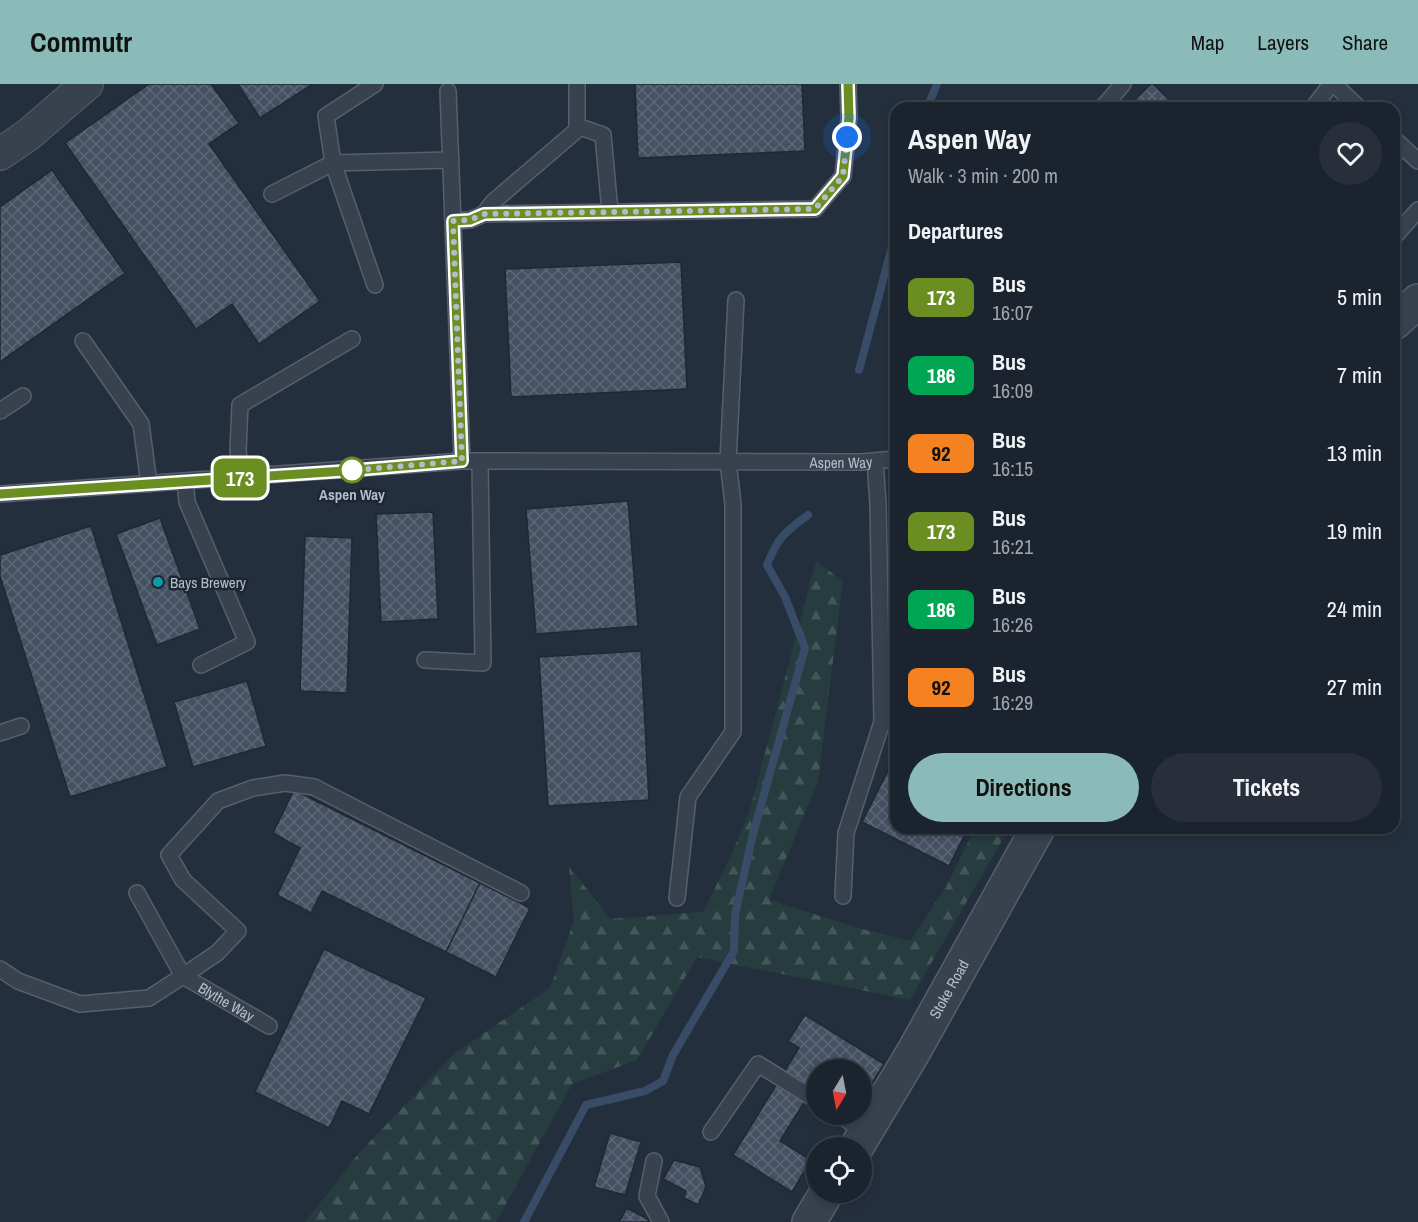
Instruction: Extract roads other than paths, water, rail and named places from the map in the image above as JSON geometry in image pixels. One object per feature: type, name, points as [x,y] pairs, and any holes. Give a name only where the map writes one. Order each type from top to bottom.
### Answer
[{"type":"street","points":[[0,154],[28,135],[87,84]]},
{"type":"street","points":[[1400,318],[1418,301]]},
{"type":"street","name":"Stoke Road","points":[[863,1137],[1035,834]]},
{"type":"street","points":[[809,1222],[820,1203]]},
{"type":"lane","points":[[375,84],[326,116],[333,163],[375,285]]},
{"type":"lane","points":[[484,214],[493,202],[577,130],[578,84]]},
{"type":"lane","points":[[453,221],[470,220],[484,214],[815,209],[843,176],[849,118],[848,84]]},
{"type":"lane","points":[[1107,102],[1123,84]]},
{"type":"lane","points":[[1318,102],[1333,84],[1352,102]]},
{"type":"lane","points":[[448,90],[462,461]]},
{"type":"lane","points":[[577,126],[603,135],[610,212]]},
{"type":"lane","points":[[1400,144],[1418,161]]},
{"type":"lane","points":[[272,194],[333,163],[451,160]]},
{"type":"lane","points":[[1400,230],[1418,210]]},
{"type":"lane","points":[[677,898],[688,797],[733,732],[733,504],[728,461],[736,300]]},
{"type":"lane","points":[[242,477],[238,451],[240,405],[352,339]]},
{"type":"lane","points":[[83,342],[141,424],[149,484]]},
{"type":"lane","points":[[0,411],[23,396]]},
{"type":"lane","name":"Aspen Way","points":[[0,494],[462,461],[480,463],[890,460]]},
{"type":"lane","points":[[843,896],[846,833],[882,722],[879,515],[875,461]]},
{"type":"lane","points":[[425,660],[483,663],[480,463]]},
{"type":"lane","points":[[185,481],[187,502],[247,642],[201,665]]},
{"type":"lane","points":[[0,733],[21,726]]},
{"type":"lane","points":[[183,976],[217,953],[238,931],[183,880],[169,855],[218,801],[253,788],[285,783],[314,787],[520,893]]},
{"type":"lane","name":"Blythe Way","points":[[137,893],[183,976],[269,1026]]},
{"type":"lane","name":"Blythe Way","points":[[0,969],[18,981],[80,1004],[149,998],[183,976]]},
{"type":"lane","points":[[711,1132],[758,1064],[806,1094]]},
{"type":"lane","points":[[848,1125],[858,1137]]},
{"type":"lane","points":[[654,1161],[647,1197],[661,1222]]},
{"type":"waterway","points":[[930,102],[937,84]]},
{"type":"waterway","points":[[859,370],[890,254]]},
{"type":"waterway","points":[[524,1222],[586,1105],[645,1091],[663,1081],[673,1055],[734,951],[735,915],[753,834],[805,648],[785,597],[767,565],[783,536],[808,515]]},
{"type":"place","name":"Aspen Way","points":[[352,470]]},
{"type":"place","name":"Bays Brewery","points":[[158,582]]}]
